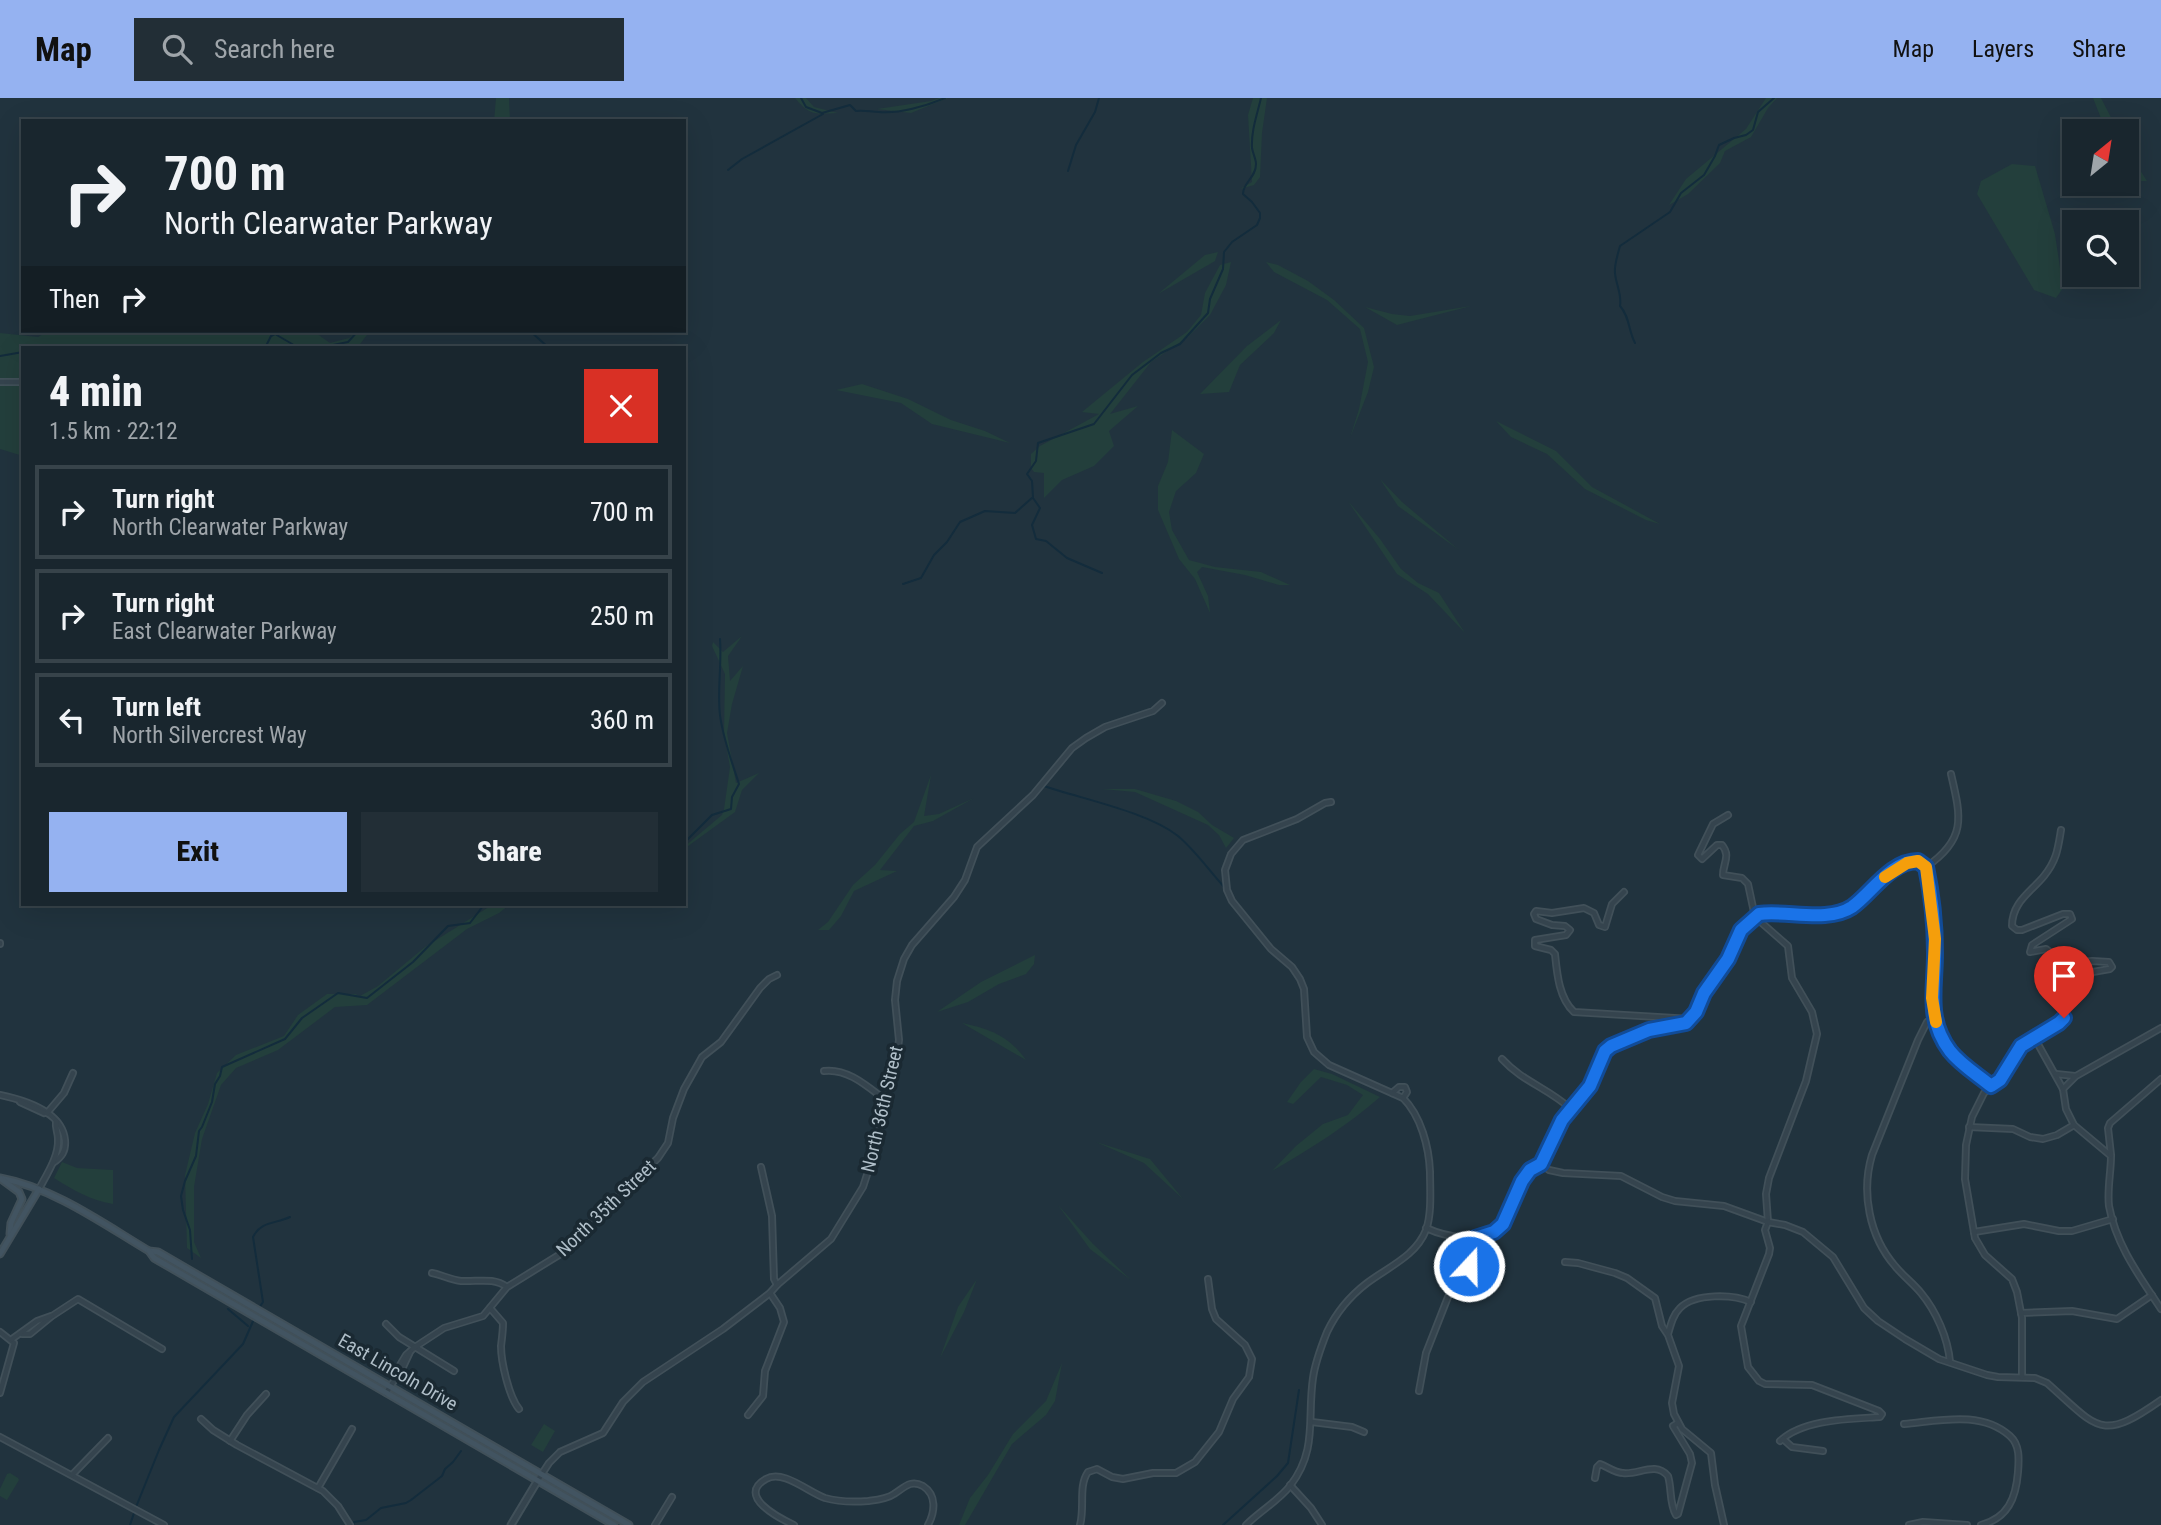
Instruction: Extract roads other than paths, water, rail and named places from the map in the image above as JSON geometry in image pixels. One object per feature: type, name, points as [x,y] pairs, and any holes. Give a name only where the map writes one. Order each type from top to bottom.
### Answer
[{"type":"main road","name":"East Lincoln Drive","points":[[0,1178],[38,1189],[67,1203],[149,1251],[154,1258],[614,1525]]},
{"type":"main road","points":[[0,1178],[20,1194],[22,1199],[11,1223],[10,1237]]},
{"type":"main road","points":[[0,1254],[38,1189]]},
{"type":"main road","name":"East Lincoln Drive","points":[[149,1251],[159,1252],[629,1525]]},
{"type":"main road","points":[[246,1312],[250,1305]]},
{"type":"street","points":[[0,382],[21,382]]},
{"type":"street","name":"North 36th Street","points":[[538,1480],[560,1452],[603,1433],[623,1402],[643,1382],[723,1329],[770,1293],[831,1239],[858,1198],[876,1147],[884,1099],[892,1079],[899,1040],[895,990],[901,965],[912,945],[954,897],[965,880],[977,847],[1033,795],[1060,761],[1086,737],[1119,721],[1153,711],[1162,703]]},
{"type":"street","points":[[1926,867],[1940,858],[1954,840],[1958,825],[1958,807],[1951,774]]},
{"type":"street","points":[[1246,1525],[1290,1485],[1301,1466],[1307,1451],[1312,1422],[1314,1371],[1332,1323],[1346,1303],[1363,1286],[1415,1248],[1426,1228],[1429,1198],[1428,1152],[1411,1106],[1403,1098],[1329,1065],[1314,1052],[1307,1037],[1304,989],[1296,972],[1271,948],[1232,901],[1227,890],[1225,870],[1231,854],[1243,840],[1297,819],[1331,802]]},
{"type":"street","points":[[1728,816],[1713,824],[1698,855],[1702,859],[1717,845],[1722,845],[1728,855],[1723,875],[1742,878],[1748,884],[1755,917],[1788,946],[1792,978],[1812,1012],[1817,1034],[1809,1074],[1769,1178],[1766,1194],[1768,1222],[1765,1230],[1769,1254],[1744,1317],[1742,1335],[1748,1367],[1759,1381],[1765,1384],[1812,1385],[1882,1414],[1881,1417],[1829,1421],[1791,1433],[1781,1440],[1793,1447],[1823,1451]]},
{"type":"street","points":[[2022,1377],[2021,1312],[2012,1279],[1981,1250],[1973,1231],[1964,1167],[1969,1127],[1983,1093],[2000,1080],[2021,1046],[2062,1021],[2073,996],[2070,993],[2057,997],[2050,996],[2049,993],[2087,973],[2110,970],[2112,967],[2109,962],[2102,961],[2065,964],[2046,949],[2030,953],[2032,945],[2072,919],[2070,914],[2063,914],[2022,930],[2012,926],[2018,904],[2044,876],[2055,859],[2061,830]]},
{"type":"street","points":[[1426,1228],[1475,1238],[1494,1232],[1500,1227],[1508,1216],[1522,1181],[1530,1170],[1541,1164],[1560,1124],[1590,1086],[1600,1057],[1608,1049],[1640,1033],[1686,1023],[1696,1012],[1708,986],[1728,959],[1741,930],[1755,917],[1769,913],[1820,914],[1846,910],[1881,879],[1907,863],[1918,861],[1926,867],[1935,939],[1932,998],[1934,1016],[1950,1052],[1991,1086]]},
{"type":"street","points":[[1624,892],[1607,914],[1605,927],[1600,925],[1594,913],[1584,908],[1552,913],[1536,911],[1536,919],[1565,926],[1570,930],[1566,935],[1535,940],[1535,946],[1551,950],[1555,954],[1557,974],[1564,996],[1574,1012],[1690,1019]]},
{"type":"street","name":"North 35th Street","points":[[386,1393],[415,1347],[443,1328],[483,1317],[507,1287],[567,1250],[596,1217],[658,1158],[668,1143],[677,1106],[702,1057],[721,1042],[760,988],[777,975]]},
{"type":"street","points":[[1934,1016],[1927,1022],[1918,1040],[1872,1155],[1868,1172],[1868,1198],[1871,1221],[1883,1247],[1895,1267],[1929,1304],[1942,1331],[1950,1362]]},
{"type":"street","points":[[2063,1089],[2076,1076],[2161,1028]]},
{"type":"street","points":[[2034,1037],[2063,1089],[2066,1108],[2074,1125],[2111,1156]]},
{"type":"street","points":[[1502,1059],[1515,1073],[1554,1095],[1571,1109]]},
{"type":"street","points":[[824,1071],[830,1070],[857,1078],[884,1099]]},
{"type":"street","points":[[47,1113],[64,1093],[74,1073]]},
{"type":"street","points":[[2056,1074],[2076,1076]]},
{"type":"street","points":[[2161,1079],[2110,1123],[2108,1128],[2111,1156],[2109,1199],[2112,1219],[2129,1262],[2161,1309]]},
{"type":"street","points":[[1392,1093],[1399,1087],[1405,1087],[1407,1092],[1403,1098]]},
{"type":"street","points":[[0,1096],[20,1101],[38,1112],[47,1113],[60,1123],[65,1149],[61,1157],[53,1163]]},
{"type":"street","points":[[38,1189],[53,1163],[58,1135],[56,1121]]},
{"type":"street","points":[[1969,1127],[2013,1129],[2030,1137],[2043,1139],[2057,1135],[2074,1125]]},
{"type":"street","points":[[58,1135],[64,1134]]},
{"type":"street","points":[[1541,1164],[1549,1170],[1563,1173],[1621,1176],[1662,1197],[1724,1206],[1768,1222],[1785,1225],[1811,1237],[1841,1267],[1856,1297],[1878,1321],[1926,1352],[1950,1362],[1998,1377],[2035,1378],[2047,1384],[2096,1424],[2112,1427],[2161,1400]]},
{"type":"street","points":[[761,1167],[772,1216],[774,1279],[777,1285]]},
{"type":"street","points":[[1973,1231],[2024,1224],[2072,1231],[2112,1219]]},
{"type":"street","points":[[1419,1391],[1426,1353],[1448,1297],[1469,1266],[1475,1238]]},
{"type":"street","points":[[1565,1262],[1615,1273],[1655,1298],[1662,1326],[1679,1366],[1672,1403],[1678,1423],[1711,1453],[1724,1525]]},
{"type":"street","points":[[432,1273],[461,1281],[492,1280],[507,1287]]},
{"type":"street","points":[[1080,1525],[1083,1482],[1088,1472],[1097,1469],[1118,1479],[1127,1479],[1153,1473],[1176,1473],[1187,1468],[1219,1432],[1233,1399],[1249,1377],[1251,1354],[1245,1345],[1216,1320],[1208,1279]]},
{"type":"street","points":[[748,1415],[763,1396],[765,1371],[784,1322],[780,1308],[770,1293]]},
{"type":"street","points":[[1668,1335],[1675,1314],[1687,1303],[1720,1295],[1751,1302]]},
{"type":"street","points":[[2021,1312],[2072,1311],[2117,1319],[2152,1295]]},
{"type":"street","points":[[12,1339],[22,1334],[30,1334],[78,1299],[162,1349]]},
{"type":"street","points":[[490,1308],[503,1323],[503,1361],[513,1402],[519,1409]]},
{"type":"street","points":[[386,1324],[399,1337],[454,1371]]},
{"type":"street","points":[[0,1332],[12,1339]]},
{"type":"street","points":[[0,1393],[13,1347],[12,1339]]},
{"type":"street","points":[[230,1441],[247,1415],[266,1394]]},
{"type":"street","points":[[201,1419],[230,1441],[318,1488],[332,1499],[351,1525]]},
{"type":"street","points":[[1904,1424],[1970,1419],[2000,1429],[2015,1442],[2019,1460],[2014,1499],[1998,1518],[1981,1525]]},
{"type":"street","points":[[1312,1422],[1352,1427],[1364,1432]]},
{"type":"street","points":[[1595,1478],[1600,1464],[1622,1474],[1644,1469],[1667,1473],[1672,1507],[1674,1513],[1678,1514],[1692,1463],[1690,1454],[1673,1426],[1678,1423]]},
{"type":"street","points":[[318,1488],[352,1429]]},
{"type":"street","points":[[0,1437],[164,1525]]},
{"type":"street","points":[[72,1475],[108,1438]]},
{"type":"street","points":[[794,1525],[769,1510],[757,1499],[756,1488],[765,1479],[780,1476],[827,1499],[852,1502],[888,1497],[909,1484],[918,1484],[928,1491],[934,1504],[928,1525]]},
{"type":"street","points":[[511,1525],[538,1480]]},
{"type":"street","points":[[1290,1485],[1322,1525]]},
{"type":"street","points":[[655,1525],[672,1497]]},
{"type":"street","points":[[1909,1525],[1923,1522],[1967,1525]]},
{"type":"waterway","points":[[801,98],[806,107],[822,113],[850,105],[856,111],[895,112],[945,98]]},
{"type":"waterway","points":[[1068,171],[1076,145],[1095,112],[1099,98]]},
{"type":"waterway","points":[[903,584],[921,578],[934,555],[947,542],[960,522],[985,511],[1015,513],[1033,497],[1032,481],[1027,474],[1036,461],[1038,443],[1094,424],[1132,375],[1161,353],[1180,344],[1208,313],[1210,299],[1223,269],[1224,252],[1232,242],[1257,225],[1260,218],[1260,213],[1243,194],[1255,169],[1252,135],[1261,98]]},
{"type":"waterway","points":[[1635,343],[1626,315],[1620,306],[1615,270],[1620,246],[1670,212],[1681,193],[1704,175],[1719,145],[1753,130],[1758,112],[1774,98]]},
{"type":"waterway","points":[[728,170],[742,159],[823,114]]},
{"type":"waterway","points":[[328,346],[348,342],[356,333]]},
{"type":"waterway","points":[[532,333],[547,346]]},
{"type":"waterway","points":[[266,346],[275,334],[296,346]]},
{"type":"waterway","points":[[0,356],[21,352]]},
{"type":"waterway","points":[[1033,498],[1040,508],[1032,525],[1036,539],[1046,541],[1067,558],[1102,573]]},
{"type":"waterway","points":[[686,841],[712,815],[731,809],[732,797],[739,784],[725,742],[720,715],[720,639]]},
{"type":"waterway","points":[[1044,786],[1132,813],[1165,827],[1191,848],[1226,889]]},
{"type":"waterway","points":[[192,1259],[190,1230],[181,1196],[196,1156],[199,1131],[212,1102],[222,1067],[285,1039],[302,1018],[338,993],[367,998],[413,962],[448,926],[470,923],[483,906]]},
{"type":"waterway","points":[[259,1308],[263,1302],[253,1237],[264,1225],[290,1217]]},
{"type":"waterway","points":[[228,1309],[248,1326]]},
{"type":"waterway","points":[[136,1507],[174,1417],[243,1344],[254,1319]]},
{"type":"waterway","points":[[1223,1525],[1288,1463],[1299,1390]]},
{"type":"waterway","points":[[353,1525],[354,1522],[366,1520],[381,1508],[411,1500],[442,1476],[461,1451]]},
{"type":"waterway","points":[[130,1525],[134,1513]]}]
